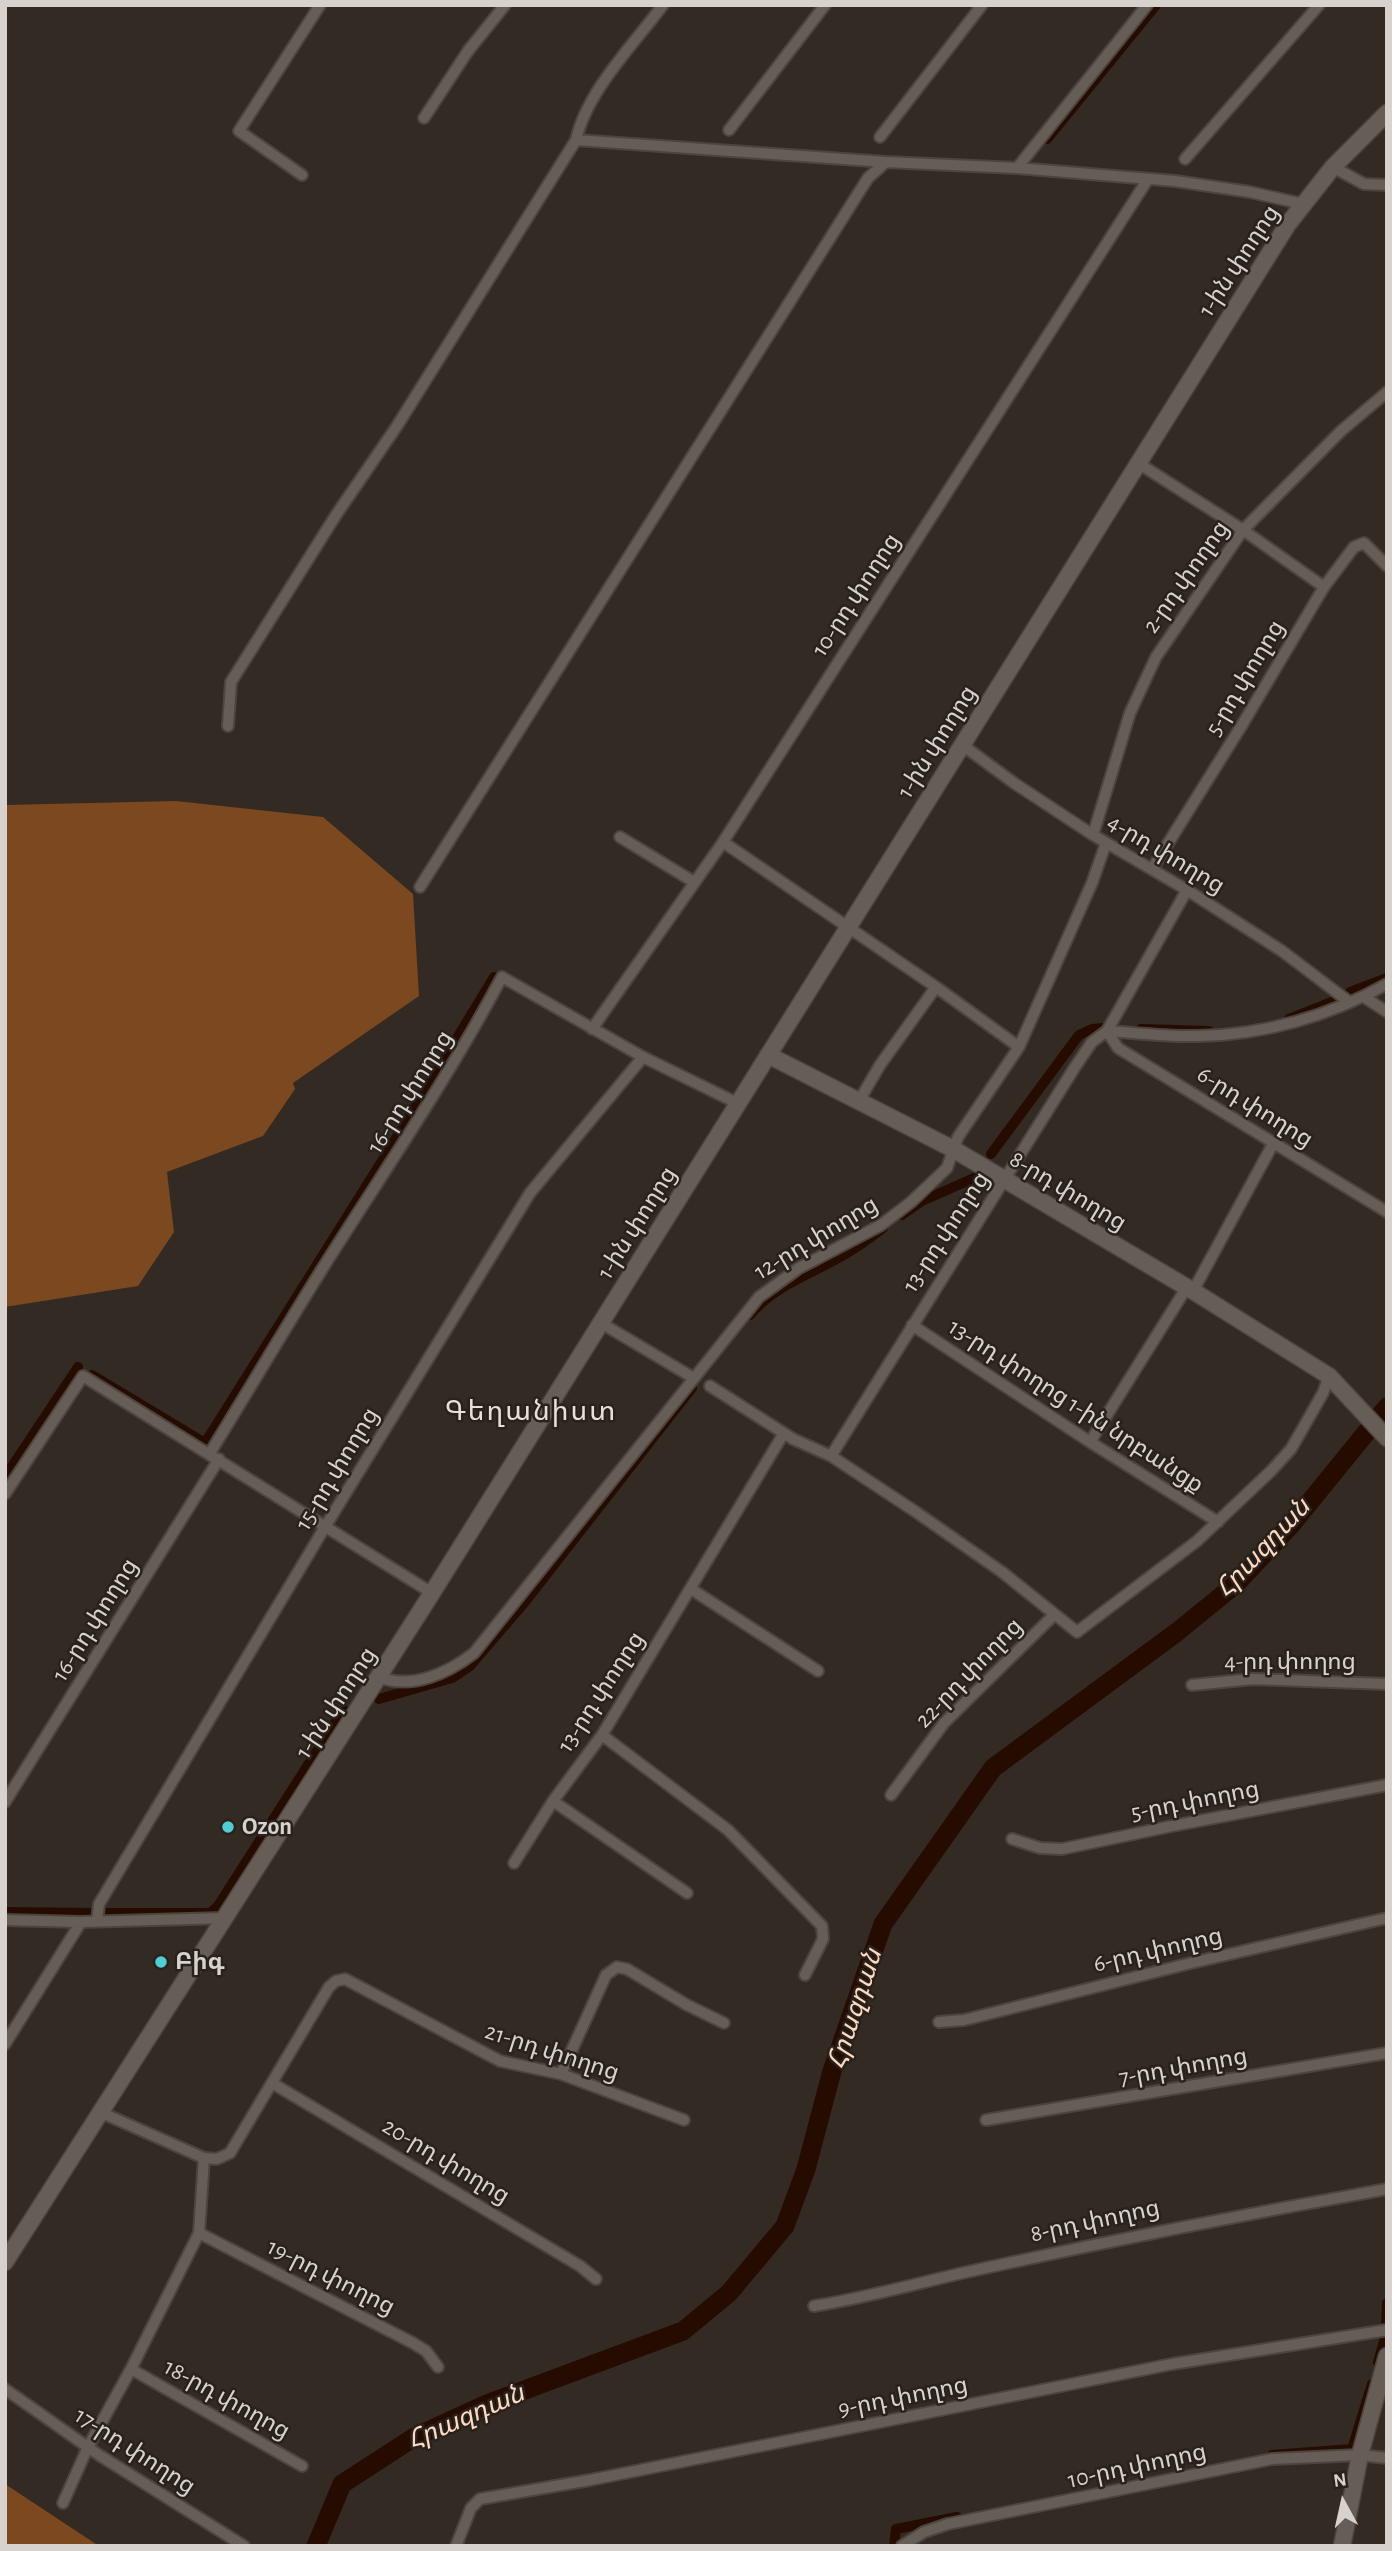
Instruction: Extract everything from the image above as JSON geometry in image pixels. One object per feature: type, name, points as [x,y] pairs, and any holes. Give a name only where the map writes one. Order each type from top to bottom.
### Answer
[{"type":"main road","name":"1-ին փողոց","points":[[5,2262],[432,1593],[961,744],[1303,204],[1333,167],[1387,113]]},
{"type":"main road","name":"8-րդ փողոց","points":[[768,1055],[953,1149],[1190,1289],[1332,1379],[1387,1438]]},
{"type":"main road","points":[[1342,2546],[1360,2455],[1387,2356]]},
{"type":"street","points":[[302,175],[239,131],[320,5]]},
{"type":"street","points":[[424,118],[468,51],[505,5]]},
{"type":"street","points":[[228,726],[231,682],[404,415],[576,140],[590,103],[663,5]]},
{"type":"street","points":[[729,130],[825,5]]},
{"type":"street","points":[[880,137],[982,5]]},
{"type":"street","points":[[1017,168],[1147,5]]},
{"type":"street","points":[[1185,159],[1319,5]]},
{"type":"street","points":[[576,140],[1149,179],[1250,192],[1303,204]]},
{"type":"street","points":[[420,887],[868,178],[886,162]]},
{"type":"street","points":[[1333,167],[1364,184],[1387,185]]},
{"type":"street","name":"10-րդ փողոց","points":[[592,1030],[723,842],[1149,179]]},
{"type":"street","name":"2-րդ փողոց","points":[[1093,835],[1130,713],[1156,656],[1243,530],[1341,431],[1387,392]]},
{"type":"street","points":[[1138,463],[1243,530],[1324,587]]},
{"type":"street","name":"5-րդ փողոց","points":[[1152,869],[1324,587],[1354,547],[1364,543],[1387,566]]},
{"type":"street","name":"4-րդ փողոց","points":[[961,744],[1093,835],[1187,890],[1282,951],[1348,1001]]},
{"type":"street","points":[[620,837],[694,883]]},
{"type":"street","points":[[723,842],[1019,1047]]},
{"type":"street","name":"12-րդ փողոց","points":[[379,1677],[389,1681],[410,1682],[456,1667],[474,1653],[692,1377],[759,1297],[799,1268],[881,1225],[911,1202],[947,1168],[958,1138],[1019,1047],[1092,883],[1106,843]]},
{"type":"street","name":"13-րդ փողոց","points":[[831,1456],[1091,1042],[1107,1031],[1187,890]]},
{"type":"street","name":"16-րդ փողոց","points":[[5,1802],[215,1456],[321,1270],[428,1105],[478,1023],[502,977],[592,1030],[737,1103]]},
{"type":"street","points":[[1107,1031],[1198,1036],[1285,1026],[1364,997],[1387,984]]},
{"type":"street","points":[[859,1101],[880,1065],[936,987]]},
{"type":"street","points":[[1364,997],[1387,1012]]},
{"type":"street","name":"6-րդ փողոց","points":[[1107,1031],[1118,1048],[1387,1212]]},
{"type":"street","name":"15-րդ փողոց","points":[[97,1921],[99,1905],[325,1527],[530,1193],[643,1057]]},
{"type":"street","points":[[1090,1442],[1190,1289],[1273,1144]]},
{"type":"street","points":[[601,1323],[692,1377]]},
{"type":"street","name":"13-րդ փողոց 1-ին նրբանցք","points":[[912,1325],[1218,1522]]},
{"type":"street","points":[[5,1494],[83,1376],[432,1593]]},
{"type":"street","points":[[710,1386],[784,1433],[831,1456],[1002,1572],[1077,1632],[1218,1522],[1291,1449],[1332,1379]]},
{"type":"street","name":"13-րդ փողոց","points":[[514,1863],[553,1801],[602,1735],[784,1433]]},
{"type":"street","points":[[691,1589],[817,1671]]},
{"type":"street","name":"22-րդ փողոց","points":[[891,1795],[944,1723],[1054,1615]]},
{"type":"street","name":"4-րդ փողոց","points":[[1192,1685],[1253,1679],[1387,1685]]},
{"type":"street","points":[[602,1735],[728,1830],[822,1926],[823,1939],[805,1975]]},
{"type":"street","name":"5-րդ փողոց","points":[[1012,1839],[1040,1848],[1062,1849],[1387,1786]]},
{"type":"street","points":[[553,1801],[687,1893]]},
{"type":"street","points":[[5,1920],[81,1922],[225,1918]]},
{"type":"street","name":"6-րդ փողոց","points":[[939,2022],[964,2020],[1178,1966],[1387,1918]]},
{"type":"street","points":[[5,2043],[81,1922]]},
{"type":"street","points":[[561,2074],[606,1975],[617,1966],[724,2023]]},
{"type":"street","name":"21-րդ փողոց","points":[[272,2083],[329,1987],[345,1979],[500,2061],[561,2074],[684,2120]]},
{"type":"street","name":"7-րդ փողոց","points":[[986,2120],[1387,2053]]},
{"type":"street","points":[[100,2112],[204,2158],[217,2159],[230,2154],[272,2083]]},
{"type":"street","name":"20-րդ փողոց","points":[[272,2083],[580,2266],[596,2279]]},
{"type":"street","points":[[63,2503],[88,2447],[131,2369],[199,2233],[204,2158]]},
{"type":"street","name":"8-րդ փողոց","points":[[814,2306],[1214,2219],[1387,2189]]},
{"type":"street","name":"19-րդ փողոց","points":[[199,2233],[414,2343],[426,2351],[438,2367]]},
{"type":"street","name":"9-րդ փողոց","points":[[456,2546],[471,2508],[480,2499],[590,2480],[1172,2364],[1387,2330]]},
{"type":"street","name":"18-րդ փողոց","points":[[131,2369],[302,2466]]},
{"type":"street","name":"17-րդ փողոց","points":[[5,2389],[88,2447],[244,2546]]},
{"type":"street","name":"10-րդ փողոց","points":[[902,2546],[924,2532],[948,2524],[1272,2459],[1360,2455],[1387,2458]]},
{"type":"shaded area","points":[[176,801],[323,817],[413,894],[419,996],[293,1083],[295,1089],[263,1136],[167,1172],[174,1232],[138,1286],[5,1307],[5,805]]},
{"type":"shaded area","points":[[5,2484],[99,2546],[5,2546]]},
{"type":"waterway","points":[[1047,139],[1156,5]]},
{"type":"waterway","points":[[92,1375],[205,1443],[494,977]]},
{"type":"waterway","points":[[1350,992],[1387,978]]},
{"type":"waterway","points":[[1289,1019],[1337,1000]]},
{"type":"waterway","points":[[991,1154],[1079,1035],[1092,1029],[1104,1028]]},
{"type":"waterway","points":[[1141,1029],[1209,1031]]},
{"type":"waterway","points":[[902,1215],[922,1201],[974,1178]]},
{"type":"waterway","points":[[750,1315],[781,1288],[847,1253],[883,1228]]},
{"type":"waterway","points":[[5,1477],[78,1367]]},
{"type":"waterway","points":[[379,1699],[452,1678],[470,1666],[525,1602],[692,1388]]},
{"type":"waterway","name":"Հրազդան","points":[[316,2546],[342,2484],[413,2438],[487,2404],[683,2331],[729,2293],[785,2226],[806,2169],[832,2071],[883,1924],[993,1768],[1177,1632],[1236,1584],[1291,1525],[1387,1407]]},
{"type":"waterway","points":[[104,1913],[210,1913],[218,1906],[345,1711]]},
{"type":"waterway","points":[[5,1912],[94,1913]]},
{"type":"waterway","points":[[1386,2328],[1387,2303]]},
{"type":"waterway","points":[[1378,2362],[1384,2341]]},
{"type":"waterway","points":[[1272,2455],[1352,2449],[1372,2384]]},
{"type":"waterway","points":[[894,2546],[896,2529],[957,2517]]},
{"type":"place","name":"Ozon","points":[[228,1827]]},
{"type":"place","name":"Բիգ","points":[[161,1962]]},
{"type":"district","name":"Գեղանիստ","points":[[531,1412]]}]
